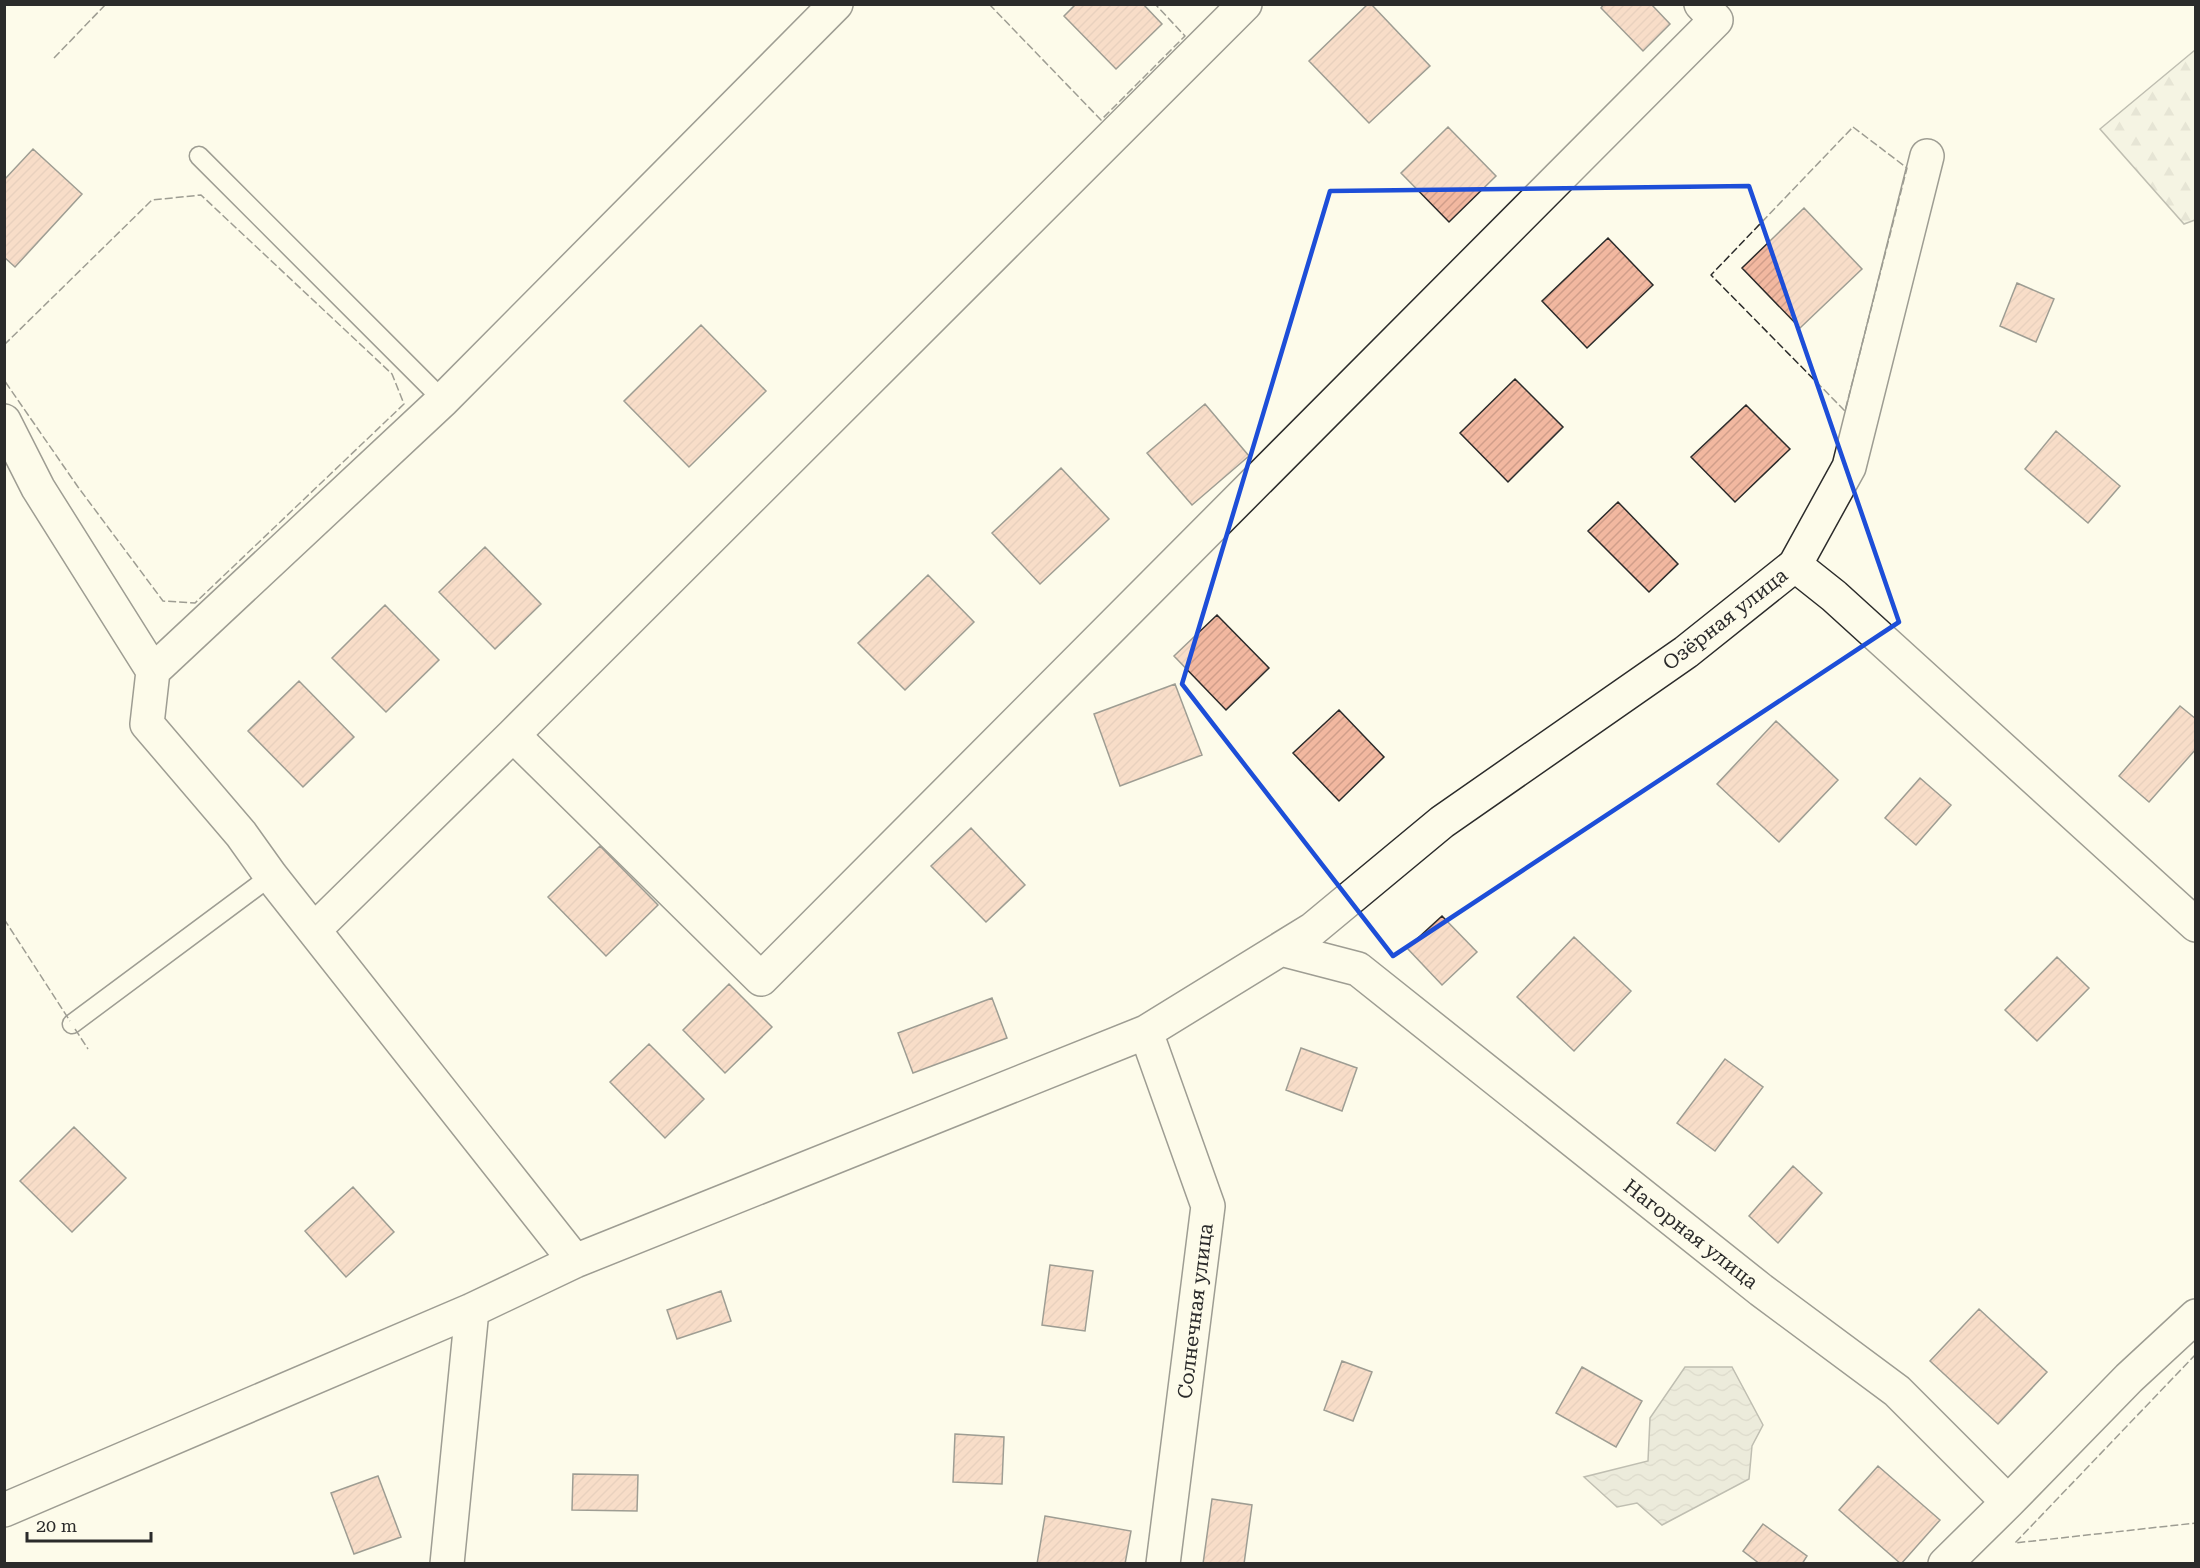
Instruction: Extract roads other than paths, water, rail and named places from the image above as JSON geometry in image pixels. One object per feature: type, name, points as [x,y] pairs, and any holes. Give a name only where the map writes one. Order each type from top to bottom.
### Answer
[{"type":"street","points":[[153,671],[444,400],[836,4]]},
{"type":"street","points":[[315,928],[513,735],[1245,4]]},
{"type":"street","points":[[513,735],[761,979],[1716,20],[1701,4]]},
{"type":"street","points":[[1795,565],[1849,467],[1927,156]]},
{"type":"street","points":[[4,421],[39,488],[153,671],[147,724],[241,834],[271,876],[315,928],[575,1261]]},
{"type":"street","name":"Озёрная улица","points":[[4,1510],[472,1310],[575,1261],[1146,1032],[1313,929],[1442,822],[1686,652],[1795,565],[1834,596],[2196,925]]},
{"type":"street","name":"Нагорная улица","points":[[1281,950],[1358,969],[1752,1283],[1897,1390],[2008,1502]]},
{"type":"street","name":"Солнечная улица","points":[[1146,1032],[1208,1206],[1163,1563]]},
{"type":"street","points":[[447,1563],[472,1310]]},
{"type":"street","points":[[1945,1563],[2129,1378],[2196,1316]]},
{"type":"lane","points":[[199,156],[444,400]]},
{"type":"lane","points":[[72,1024],[271,876]]},
{"type":"water","points":[[1685,1367],[1732,1367],[1763,1425],[1752,1446],[1749,1479],[1662,1525],[1637,1503],[1617,1507],[1584,1477],[1648,1461],[1650,1418]]}]
